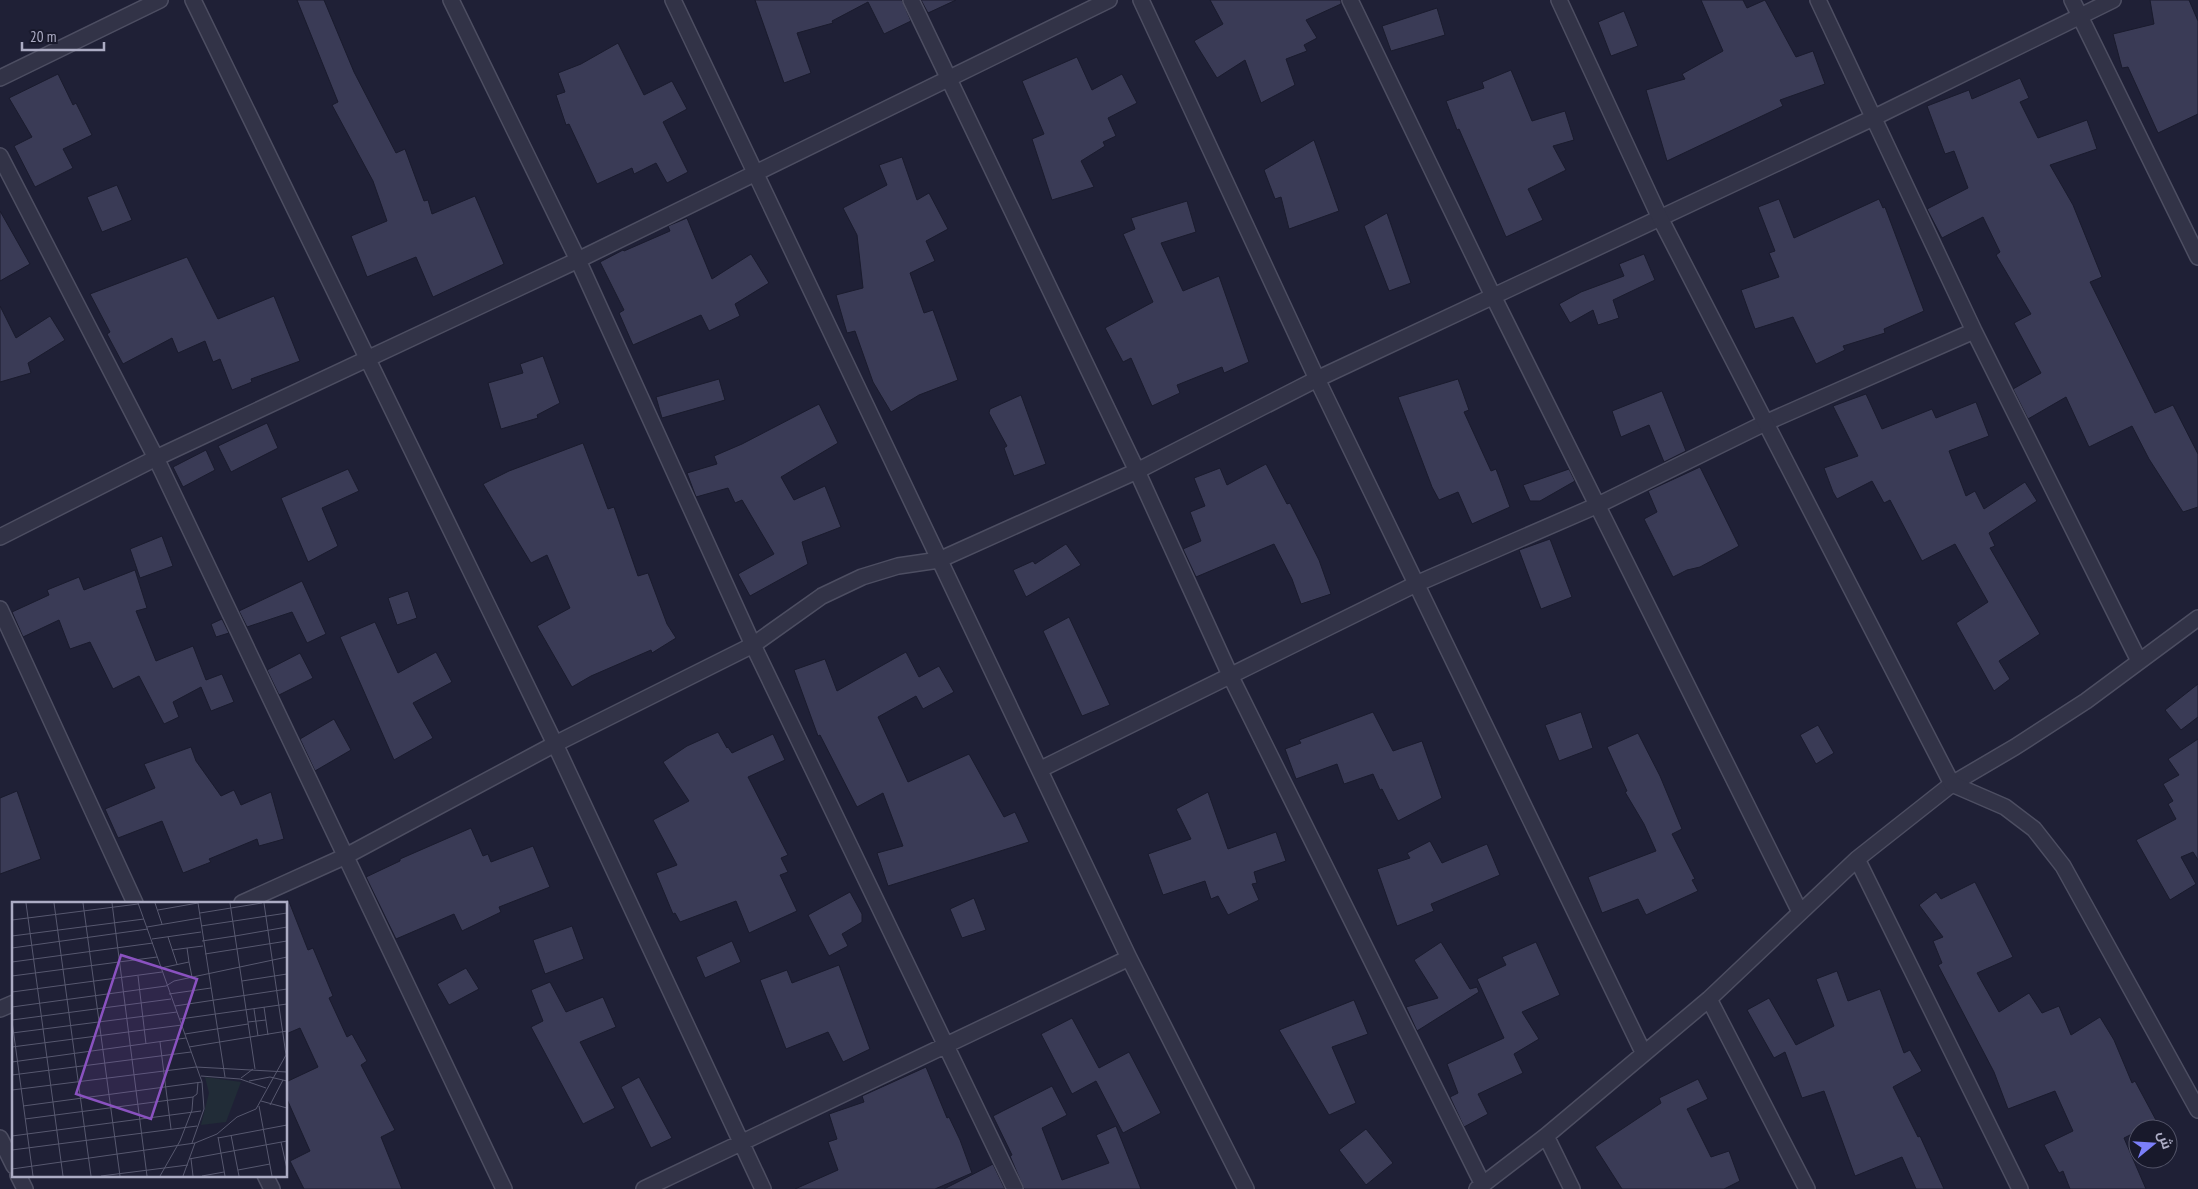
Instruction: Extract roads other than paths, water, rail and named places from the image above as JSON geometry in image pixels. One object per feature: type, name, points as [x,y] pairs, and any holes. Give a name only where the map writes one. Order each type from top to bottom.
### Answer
[{"type":"street","points":[[0,78],[160,0]]},
{"type":"street","points":[[194,0],[555,744],[764,1189]]},
{"type":"street","points":[[451,0],[578,260],[753,645],[1016,1189]]},
{"type":"street","points":[[673,0],[757,172],[1129,958],[1246,1189]]},
{"type":"street","points":[[910,0],[1137,470],[1230,675],[1480,1187],[1546,1136],[1709,998],[1857,859],[1952,784],[2086,701],[2139,660],[2196,623]]},
{"type":"street","points":[[0,537],[156,458],[578,260],[948,77],[1109,0]]},
{"type":"street","points":[[1141,0],[1317,379],[1643,1052]]},
{"type":"street","points":[[1350,0],[1493,296],[1800,912]]},
{"type":"street","points":[[1559,0],[1659,216],[1952,784],[2005,807],[2034,829],[2057,859],[2198,1110]]},
{"type":"street","points":[[1818,0],[1974,331],[2139,660]]},
{"type":"street","points":[[2072,0],[2198,257]]},
{"type":"street","points":[[244,902],[346,856],[555,744],[753,645],[822,596],[862,577],[898,566],[939,560],[1137,470],[1317,379],[1659,216],[1873,118],[2113,0]]},
{"type":"street","points":[[0,156],[156,458],[504,1189]]},
{"type":"street","points":[[1041,769],[1416,584],[1598,505],[1765,423],[1974,331]]},
{"type":"street","points":[[0,609],[136,902]]},
{"type":"street","points":[[1857,859],[2020,1189]]},
{"type":"street","points":[[644,1189],[1129,958]]},
{"type":"street","points":[[1709,998],[1807,1189]]},
{"type":"street","points":[[0,1009],[12,1004]]},
{"type":"street","points":[[1546,1136],[1572,1189]]},
{"type":"street","points":[[0,1138],[12,1162]]},
{"type":"street","points":[[18,1176],[25,1189]]},
{"type":"street","points":[[266,1176],[272,1189]]}]
